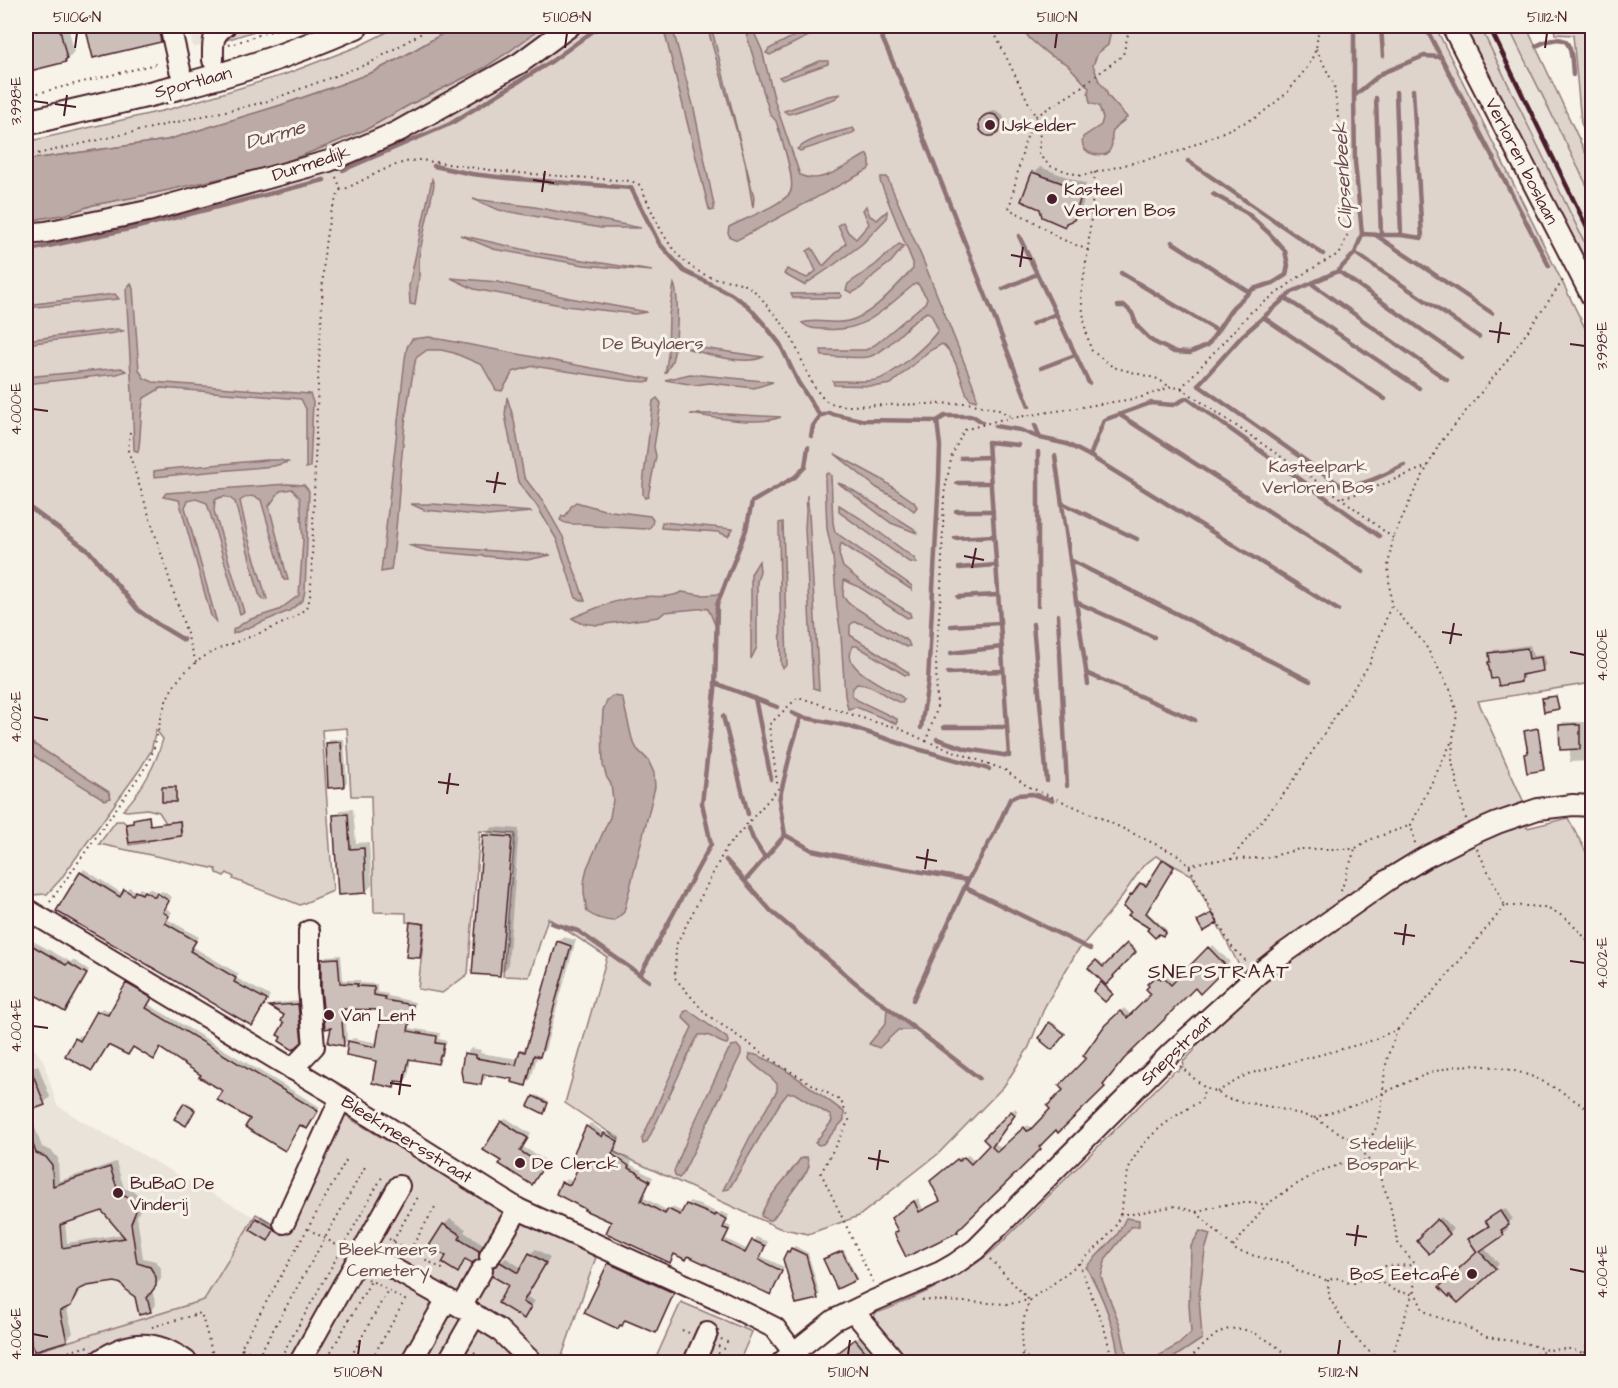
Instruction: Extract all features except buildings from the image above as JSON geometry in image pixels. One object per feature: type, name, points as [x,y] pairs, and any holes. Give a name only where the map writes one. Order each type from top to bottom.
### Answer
[{"type":"main road","name":"Sportlaan","points":[[26,107],[213,55],[276,41],[316,26]]},
{"type":"main road","name":"Sportlaan","points":[[26,123],[231,72],[289,53],[356,26]]},
{"type":"street","points":[[170,26],[179,64]]},
{"type":"street","points":[[213,55],[214,35],[225,26]]},
{"type":"street","name":"Durmedijk","points":[[26,234],[148,211],[329,161],[397,132],[520,63],[570,26]]},
{"type":"street","name":"Verloren boslaan","points":[[1452,26],[1593,297]]},
{"type":"street","name":"Snepstraat","points":[[788,1358],[834,1320],[940,1272],[976,1249],[1170,1054],[1258,974],[1388,880],[1424,858],[1497,822],[1538,809],[1573,805],[1593,806]]},
{"type":"street","name":"Bleekmeersstraat","points":[[32,914],[341,1098],[518,1209],[775,1328],[788,1358]]},
{"type":"street","points":[[292,1069],[314,1046],[309,989],[309,931]]},
{"type":"street","points":[[284,1223],[341,1098]]},
{"type":"street","points":[[300,1362],[354,1257],[374,1230],[391,1182]]},
{"type":"street","points":[[411,1362],[461,1307],[518,1209]]},
{"type":"street","points":[[354,1257],[461,1307],[499,1330],[532,1362]]},
{"type":"street","points":[[448,1362],[461,1307]]},
{"type":"street","points":[[854,1312],[896,1362]]},
{"type":"street","points":[[694,1362],[707,1333]]},
{"type":"street","points":[[98,1362],[112,1352],[142,1344],[175,1353],[187,1362]]},
{"type":"path","points":[[213,55],[286,26]]},
{"type":"path","points":[[26,155],[266,102],[370,63],[434,26]]},
{"type":"path","points":[[991,26],[1040,126],[1039,153],[1050,166],[1081,176],[1180,152],[1257,117],[1287,93],[1309,65],[1316,49],[1318,26]]},
{"type":"path","points":[[1089,250],[1059,238],[1009,209],[1025,142],[1036,116],[1123,55],[1130,26]]},
{"type":"path","points":[[1181,388],[1251,312],[1306,272],[1340,254],[1350,228],[1343,157],[1334,85],[1316,49]]},
{"type":"path","points":[[26,96],[179,64]]},
{"type":"path","points":[[341,189],[408,160],[504,172],[631,181],[640,185],[664,238],[689,266],[710,277],[748,286],[762,299],[789,332],[814,386],[823,399],[847,406],[968,403],[997,409],[1014,418]]},
{"type":"path","points":[[329,161],[341,189]]},
{"type":"path","points":[[1095,172],[1089,250],[1081,296],[1091,350],[1113,367],[1158,379],[1170,387]]},
{"type":"path","points":[[32,914],[147,765],[156,743],[167,700],[175,684],[196,662],[210,653],[294,617],[308,605],[327,227],[333,203],[341,189]]},
{"type":"path","points":[[1231,859],[1290,786],[1370,663],[1392,605],[1388,566],[1393,538],[1440,443],[1509,358],[1576,263]]},
{"type":"path","points":[[926,741],[937,709],[936,657],[944,494],[952,455],[964,430],[999,420],[1139,398],[1170,387],[1181,388],[1341,498],[1393,538]]},
{"type":"path","points":[[130,432],[129,450],[196,662]]},
{"type":"path","points":[[1341,498],[1361,493],[1428,466]]},
{"type":"path","points":[[1392,605],[1424,643],[1451,690],[1457,714],[1452,762],[1461,801],[1478,851],[1505,906]]},
{"type":"path","points":[[881,1299],[821,1173],[849,1120],[841,1101],[781,1066],[706,1014],[675,978],[676,945],[726,848],[778,789],[769,725],[798,697],[896,727],[926,741],[1005,770],[1027,786],[1178,855],[1189,866],[1231,946],[1258,974]]},
{"type":"path","points":[[1424,858],[1416,844],[1411,825],[1453,738]]},
{"type":"path","points":[[1189,866],[1206,861],[1266,858],[1299,849],[1355,849],[1369,840],[1411,825]]},
{"type":"path","points":[[1332,919],[1355,849]]},
{"type":"path","points":[[1505,906],[1544,908],[1553,912],[1568,920],[1593,947]]},
{"type":"path","points":[[1361,1149],[1374,1134],[1381,1114],[1389,1051],[1398,1029],[1431,995],[1505,906]]},
{"type":"path","points":[[1217,1092],[1248,1074],[1368,1042],[1398,1029]]},
{"type":"path","points":[[1170,1054],[1181,1068],[1205,1088],[1227,1099],[1277,1108],[1314,1118],[1350,1139],[1369,1160],[1379,1175],[1389,1200],[1398,1243],[1415,1265],[1414,1290],[1395,1346],[1393,1362]]},
{"type":"path","points":[[1314,1118],[1358,1104],[1449,1067],[1501,1067],[1526,1074],[1545,1082],[1593,1112]]},
{"type":"path","points":[[902,1289],[916,1300],[960,1300],[1009,1304],[1029,1300],[1079,1263],[1111,1232],[1117,1224],[1129,1169],[1138,1152],[1151,1136],[1168,1122],[1201,1101],[1205,1088]]},
{"type":"path","points":[[244,1362],[242,1347],[348,1157]]},
{"type":"path","points":[[1233,1247],[1266,1205],[1320,1171],[1342,1164],[1369,1160]]},
{"type":"path","points":[[255,1362],[365,1167]]},
{"type":"path","points":[[278,1362],[354,1257],[391,1182]]},
{"type":"path","points":[[393,1241],[418,1197]]},
{"type":"path","points":[[1196,1212],[1209,1208],[1256,1202],[1266,1205]]},
{"type":"path","points":[[1120,1214],[1176,1206],[1196,1212],[1237,1251],[1290,1263],[1298,1271],[1328,1280],[1339,1278],[1354,1283],[1378,1268],[1415,1265]]},
{"type":"path","points":[[410,1250],[435,1207]]},
{"type":"path","points":[[308,1229],[354,1257],[371,1281],[405,1300],[370,1362]]},
{"type":"path","points":[[374,1230],[444,1270]]},
{"type":"path","points":[[976,1249],[987,1256],[1029,1300]]},
{"type":"path","points":[[1079,1263],[1105,1331],[1113,1362]]},
{"type":"path","points":[[1366,1277],[1387,1285],[1395,1291],[1412,1294]]},
{"type":"path","points":[[1328,1280],[1329,1297],[1340,1316],[1358,1341],[1381,1362]]},
{"type":"path","points":[[325,1362],[371,1281]]},
{"type":"path","points":[[348,1362],[388,1290]]},
{"type":"path","points":[[1414,1290],[1423,1310],[1433,1317],[1458,1323],[1487,1337],[1526,1343],[1547,1350]]},
{"type":"path","points":[[1022,1362],[1022,1331],[1029,1300]]},
{"type":"path","points":[[1585,1353],[1593,1316]]},
{"type":"path","points":[[1184,1362],[1220,1332],[1239,1329],[1261,1336],[1296,1362]]},
{"type":"path","points":[[208,1338],[215,1362]]},
{"type":"path","points":[[242,1347],[269,1362]]},
{"type":"path","points":[[1513,1362],[1547,1350],[1570,1349],[1593,1356]]},
{"type":"path","points":[[1023,1352],[1032,1362]]},
{"type":"shaded area","points":[[188,26],[210,26],[204,45],[193,48]]},
{"type":"shaded area","points":[[1480,26],[1508,26],[1592,196],[1592,258]]},
{"type":"shaded area","name":"BuBaO De Vinderij","points":[[26,1041],[43,1060],[57,1105],[254,1217],[204,1300],[26,1354]]},
{"type":"green space","points":[[236,26],[270,26],[217,43],[222,33]]},
{"type":"green space","points":[[399,26],[456,26],[373,72],[281,105],[167,140],[26,160],[26,142],[170,109],[286,74],[359,46]]},
{"type":"green space","points":[[544,26],[1435,26],[1592,342],[1592,683],[1478,701],[1525,805],[1323,919],[1243,973],[1192,875],[1156,856],[1143,866],[1118,902],[1076,953],[1045,1006],[1029,1047],[1004,1086],[938,1154],[859,1216],[808,1234],[779,1228],[614,1152],[619,1139],[565,1103],[607,957],[548,918],[529,977],[503,976],[515,834],[480,831],[468,974],[442,993],[418,989],[425,924],[406,922],[406,913],[374,912],[371,796],[351,796],[347,728],[322,730],[333,891],[300,905],[233,879],[234,877],[227,873],[224,876],[217,873],[216,869],[99,844],[116,821],[123,821],[126,824],[129,845],[182,835],[180,821],[166,823],[159,812],[147,809],[123,810],[148,777],[156,758],[163,739],[156,730],[151,751],[140,769],[60,880],[47,894],[30,895],[26,893],[26,221],[67,214],[93,205],[277,165],[369,128],[409,105],[484,68]]},
{"type":"green space","points":[[1460,26],[1480,26],[1592,258],[1592,286]]},
{"type":"green space","points":[[1508,26],[1526,26],[1592,167],[1592,196]]},
{"type":"green space","points":[[1554,26],[1592,26],[1592,146],[1581,123],[1573,35],[1555,34]]},
{"type":"green space","name":"Stedelijk Bospark","points":[[1568,818],[1592,863],[1592,1362],[906,1362],[877,1327],[874,1320],[875,1313],[942,1284],[976,1264],[996,1248],[1175,1070],[1178,1071],[1184,1065],[1183,1062],[1194,1051],[1195,1042],[1254,986],[1333,926],[1432,862],[1526,819],[1527,828]]},
{"type":"green space","name":"Bleekmeers Cemetery","points":[[341,1111],[352,1120],[464,1186],[596,1257],[560,1362],[34,1362],[31,1353],[204,1300],[256,1214],[286,1231]]},
{"type":"green space","points":[[681,1302],[752,1332],[739,1362],[654,1362]]},
{"type":"water","name":"Durme","points":[[456,26],[544,26],[484,68],[409,105],[369,128],[277,165],[93,205],[67,214],[26,221],[26,160],[167,140],[281,105],[373,72]]},
{"type":"water","points":[[663,26],[672,26],[694,109],[714,205],[714,210],[711,211],[709,209]]},
{"type":"water","points":[[707,26],[711,26],[745,159]]},
{"type":"water","points":[[744,26],[751,26],[762,50],[775,102],[800,175],[808,178],[825,176],[867,154],[870,166],[868,170],[737,240],[730,237],[729,227],[779,202],[790,193],[792,187],[784,147],[776,121],[770,114]]},
{"type":"water","points":[[813,26],[817,27],[811,35],[770,55],[766,53],[769,49]]},
{"type":"water","points":[[1020,26],[1063,26],[1067,30],[1080,32],[1089,26],[1112,26],[1108,45],[1098,53],[1093,65],[1108,96],[1127,117],[1113,131],[1112,145],[1107,154],[1093,154],[1085,150],[1083,146],[1083,137],[1101,125],[1103,118],[1099,106],[1090,103],[1089,88],[1067,64],[1048,54],[1030,39]]},
{"type":"water","points":[[820,61],[828,61],[828,64],[782,80],[779,77]]},
{"type":"water","points":[[841,94],[834,99],[793,113],[788,114],[784,111],[828,96]]},
{"type":"water","points":[[853,128],[855,131],[851,134],[800,151],[797,149],[817,138]]},
{"type":"water","points":[[745,162],[754,197],[753,208]]},
{"type":"water","points":[[881,177],[887,177],[923,260],[972,382],[976,401],[967,395],[954,360],[942,344],[929,351],[891,384],[834,385],[833,381],[871,381],[883,377],[910,359],[938,330],[931,314],[927,312],[883,349],[868,357],[822,356],[821,350],[866,350],[876,344],[925,303],[927,298],[918,284],[863,323],[838,329],[815,329],[802,323],[842,322],[857,318],[883,300],[913,269],[913,263],[880,181]]},
{"type":"water","points":[[432,179],[434,185],[419,256],[415,305],[410,304],[409,286]]},
{"type":"water","points":[[473,199],[535,207],[641,228],[601,228],[499,210]]},
{"type":"water","points":[[866,206],[870,216],[877,220],[887,211],[887,218],[862,244],[804,285],[784,274],[787,269],[807,278],[816,271],[807,251],[812,248],[823,266],[846,243],[838,225],[843,222],[848,232],[856,239],[869,224],[863,210]]},
{"type":"water","points":[[460,235],[539,253],[652,271],[584,265],[493,249]]},
{"type":"water","points":[[899,244],[904,246],[891,262],[861,288],[852,293],[846,290],[848,284]]},
{"type":"water","points":[[451,278],[498,282],[647,312],[635,314],[566,306],[474,289]]},
{"type":"water","points":[[131,283],[139,370],[144,378],[153,382],[310,394],[313,402],[310,467],[306,468],[306,409],[301,399],[161,388],[144,398],[138,452],[134,450],[126,289]]},
{"type":"water","points":[[674,284],[677,311],[674,354],[665,374],[669,315]]},
{"type":"water","points":[[840,293],[842,296],[839,298],[793,298],[791,294]]},
{"type":"water","points":[[115,294],[119,299],[26,308],[26,305]]},
{"type":"water","points":[[117,329],[123,331],[26,344],[26,340]]},
{"type":"water","points":[[429,337],[650,379],[649,382],[631,381],[533,366],[513,372],[502,391],[496,390],[482,365],[454,353],[427,350],[416,358],[410,391],[391,570],[381,572],[407,347],[412,339]]},
{"type":"water","points":[[686,348],[702,348],[763,357],[736,360]]},
{"type":"water","points":[[121,368],[126,371],[117,374],[26,384],[26,377]]},
{"type":"water","points":[[690,374],[773,382],[754,388],[710,383],[695,385],[665,380]]},
{"type":"water","points":[[507,397],[514,420],[524,477],[543,502],[563,537],[585,601],[576,598],[557,540],[537,506],[518,482],[505,415]]},
{"type":"water","points":[[657,398],[661,403],[654,447],[656,456],[648,497],[645,498],[643,484],[653,401]]},
{"type":"water","points":[[690,414],[726,414],[781,417],[749,421]]},
{"type":"water","points":[[835,454],[881,479],[914,502],[917,507],[914,511],[877,488]]},
{"type":"water","points":[[265,460],[288,462],[274,466],[154,477],[154,471]]},
{"type":"water","points":[[829,473],[835,532],[912,586],[912,590],[841,543],[839,554],[843,567],[868,587],[910,613],[911,617],[907,618],[844,580],[843,596],[848,603],[908,641],[910,646],[907,647],[861,624],[854,622],[850,625],[850,635],[908,672],[909,675],[905,675],[857,646],[853,646],[850,654],[851,660],[859,671],[904,700],[902,703],[896,701],[869,686],[857,684],[853,688],[852,695],[857,700],[897,719],[897,724],[856,707],[848,709],[833,556],[827,529],[825,480],[826,474]]},
{"type":"water","points":[[838,483],[913,528],[917,533],[891,523]]},
{"type":"water","points":[[287,484],[304,485],[309,491],[303,600],[289,611],[233,634],[233,630],[248,620],[279,610],[299,595],[303,541],[300,498],[292,489],[280,491],[269,506],[288,580],[284,580],[261,500],[250,496],[240,501],[248,537],[267,599],[264,600],[259,594],[235,502],[225,497],[215,500],[214,511],[244,612],[240,614],[207,503],[196,499],[188,501],[185,507],[217,623],[211,616],[179,500],[163,497],[166,493]]},
{"type":"water","points":[[807,495],[819,690],[813,688],[805,528]]},
{"type":"water","points":[[576,502],[604,510],[650,516],[653,520],[652,524],[645,529],[573,524],[560,520]]},
{"type":"water","points":[[411,504],[532,512],[488,516],[424,510]]},
{"type":"water","points":[[839,505],[914,558],[917,563],[909,562],[839,512]]},
{"type":"water","points":[[662,522],[733,529],[728,536],[718,532],[661,528]]},
{"type":"water","points":[[783,522],[787,665],[783,668],[781,664],[779,523]]},
{"type":"water","points":[[408,545],[551,555],[527,560],[427,551]]},
{"type":"water","points":[[759,561],[757,647],[751,659],[751,574]]},
{"type":"water","points":[[682,592],[701,595],[722,594],[717,605],[717,628],[707,608],[665,612],[659,617],[598,625],[580,623],[572,618],[622,600]]},
{"type":"water","points":[[612,696],[621,697],[623,700],[632,739],[637,749],[648,760],[654,773],[655,787],[624,912],[614,921],[600,919],[587,912],[584,893],[587,868],[610,817],[613,800],[611,784],[603,765],[602,729],[603,710]]},
{"type":"water","points":[[26,739],[109,792],[111,798],[105,800],[26,751]]},
{"type":"water","points":[[887,1008],[916,1030],[898,1030],[879,1048],[869,1044],[886,1023]]},
{"type":"water","points":[[688,1010],[727,1038],[728,1042],[727,1044],[708,1035],[699,1035],[649,1138],[643,1144],[642,1139],[692,1027],[683,1018],[684,1012]]},
{"type":"water","points":[[737,1045],[741,1054],[679,1178],[675,1176],[674,1171],[690,1132],[728,1051],[732,1046]]},
{"type":"water","points":[[750,1054],[771,1062],[798,1078],[844,1112],[844,1120],[823,1144],[819,1145],[815,1143],[832,1121],[831,1116],[794,1093],[788,1093],[729,1189],[723,1190],[754,1129],[777,1091],[777,1084],[752,1063],[749,1059]]},
{"type":"water","points":[[807,1157],[809,1166],[807,1171],[772,1220],[761,1216],[768,1200],[800,1159]]},
{"type":"water","points":[[1126,1218],[1139,1220],[1139,1226],[1131,1227],[1106,1258],[1101,1277],[1120,1325],[1128,1362],[1119,1362],[1108,1313],[1086,1267],[1117,1235]]},
{"type":"water","points":[[1200,1231],[1210,1234],[1205,1251],[1199,1296],[1202,1339],[1167,1362],[1148,1362],[1178,1345],[1191,1333],[1189,1305],[1191,1246]]},
{"type":"waterway","points":[[343,170],[450,124],[552,61],[600,26]]},
{"type":"waterway","name":"Clipsenbeek","points":[[877,26],[905,90],[1029,406]]},
{"type":"waterway","points":[[1354,26],[1354,96]]},
{"type":"waterway","points":[[1381,26],[1383,56]]},
{"type":"waterway","points":[[1425,26],[1549,266]]},
{"type":"waterway","name":"Clipsenbeek","points":[[1536,46],[1556,39],[1567,43],[1570,48],[1573,75]]},
{"type":"waterway","name":"Clipsenbeek","points":[[1404,465],[1367,482],[1343,487],[1198,385],[1242,336],[1292,292],[1338,271],[1355,253],[1362,234],[1355,162],[1354,96],[1382,73],[1424,56],[1441,57]]},
{"type":"waterway","points":[[1401,235],[1422,238],[1413,90]]},
{"type":"waterway","points":[[1381,235],[1401,235],[1396,92]]},
{"type":"waterway","points":[[1362,234],[1381,235],[1376,98]]},
{"type":"waterway","points":[[1188,161],[1323,254]]},
{"type":"waterway","name":"Clipsenbeek","points":[[434,166],[506,178],[631,188],[659,243],[684,271],[731,294],[747,305],[764,324],[780,344],[798,382],[820,416]]},
{"type":"waterway","points":[[26,252],[134,228],[324,180]]},
{"type":"waterway","points":[[1118,306],[1125,306],[1132,313],[1137,326],[1152,341],[1174,352],[1190,353],[1208,345],[1233,307],[1253,289],[1273,283],[1286,275],[1288,265],[1285,251],[1269,233],[1247,213],[1213,194]]},
{"type":"waterway","points":[[1019,236],[1089,383]]},
{"type":"waterway","points":[[1377,236],[1492,313]]},
{"type":"waterway","points":[[1172,242],[1249,292]]},
{"type":"waterway","points":[[1355,253],[1479,337]]},
{"type":"waterway","points":[[1338,271],[1462,358]]},
{"type":"waterway","points":[[1121,273],[1216,330]]},
{"type":"waterway","points":[[1003,289],[1037,274]]},
{"type":"waterway","points":[[1312,284],[1447,380]]},
{"type":"waterway","points":[[1285,298],[1419,388]]},
{"type":"waterway","points":[[1032,324],[1056,314]]},
{"type":"waterway","points":[[1263,317],[1385,399]]},
{"type":"waterway","points":[[1041,368],[1075,355]]},
{"type":"waterway","points":[[1035,425],[1040,438],[1067,444],[1090,456],[1104,420],[1151,403],[1173,405],[1187,398],[1379,536]]},
{"type":"waterway","name":"Clipsenbeek","points":[[811,436],[813,426],[820,416],[828,413],[861,420],[937,421],[945,416],[973,416],[982,422]]},
{"type":"waterway","points":[[1120,415],[1363,572]]},
{"type":"waterway","points":[[921,728],[928,682],[939,478],[940,446],[937,421]]},
{"type":"waterway","name":"Clipsenbeek","points":[[995,426],[1020,430],[1040,438]]},
{"type":"waterway","points":[[937,739],[967,749],[1009,756],[988,442],[1018,445]]},
{"type":"waterway","points":[[640,975],[711,844],[702,803],[715,691],[717,605],[746,530],[752,502],[795,477],[805,467],[808,447]]},
{"type":"waterway","points":[[1038,452],[1038,606]]},
{"type":"waterway","points":[[1055,456],[1088,684]]},
{"type":"waterway","points":[[1090,456],[1338,610]]},
{"type":"waterway","points":[[961,458],[989,457]]},
{"type":"waterway","points":[[957,483],[991,483]]},
{"type":"waterway","points":[[1062,503],[1137,539]]},
{"type":"waterway","points":[[26,505],[89,551],[138,610],[184,640]]},
{"type":"waterway","points":[[956,511],[993,511]]},
{"type":"waterway","points":[[955,538],[994,536]]},
{"type":"waterway","points":[[1070,560],[1310,681]]},
{"type":"waterway","points":[[959,568],[996,565]]},
{"type":"waterway","points":[[958,597],[998,595]]},
{"type":"waterway","points":[[1076,602],[1154,637]]},
{"type":"waterway","points":[[1058,615],[1067,786]]},
{"type":"waterway","points":[[951,626],[1000,623]]},
{"type":"waterway","points":[[1033,624],[1047,781]]},
{"type":"waterway","points":[[951,653],[1002,647]]},
{"type":"waterway","points":[[948,673],[1003,671]]},
{"type":"waterway","points":[[1086,673],[1195,720]]},
{"type":"waterway","points":[[715,683],[777,707]]},
{"type":"waterway","points":[[755,698],[771,779]]},
{"type":"waterway","points":[[792,713],[801,717],[779,800],[785,835],[812,850],[968,880],[913,1000]]},
{"type":"waterway","points":[[723,716],[748,814]]},
{"type":"waterway","points":[[801,717],[848,726],[989,769]]},
{"type":"waterway","points":[[944,727],[1007,727]]},
{"type":"waterway","points":[[968,880],[996,830],[1010,799],[1018,795],[1032,794],[1052,800]]},
{"type":"waterway","points":[[749,828],[765,858]]},
{"type":"waterway","points":[[745,881],[785,835]]},
{"type":"waterway","points":[[726,860],[771,911],[857,984],[979,1078]]},
{"type":"waterway","points":[[964,887],[1090,949]]},
{"type":"waterway","points":[[551,923],[578,931],[649,981]]},
{"type":"railway","points":[[1489,26],[1592,238]]},
{"type":"place","name":"IJskelder","points":[[990,125]]},
{"type":"place","name":"Kasteel Verloren Bos","points":[[1052,199]]},
{"type":"place","name":"Van Lent","points":[[329,1015]]},
{"type":"place","name":"De Clerck","points":[[520,1163]]},
{"type":"place","name":"BuBaO De Vinderij","points":[[118,1193]]},
{"type":"place","name":"BoS Eetcafé","points":[[1472,1274]]},
{"type":"district","name":"SNEPSTRAAT","points":[[1219,971]]},
{"type":"park label","name":"De Buylaers","points":[[653,343]]},
{"type":"park label","name":"Kasteelpark Verloren Bos","points":[[1318,476]]}]
